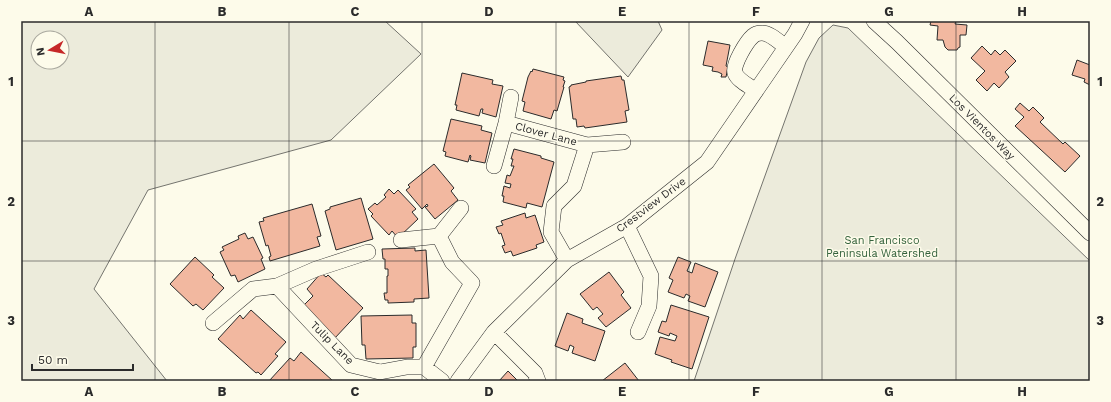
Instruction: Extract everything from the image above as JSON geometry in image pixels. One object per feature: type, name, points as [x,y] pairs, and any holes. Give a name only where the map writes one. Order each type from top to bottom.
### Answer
[{"type":"street","name":"Crestview Drive","points":[[458,381],[494,332],[567,260],[627,226],[707,162],[795,34],[802,21]]},
{"type":"street","name":"Los Vientos Way","points":[[874,21],[1090,233]]},
{"type":"street","points":[[756,91],[738,78],[734,69],[736,62],[750,39],[755,34],[762,33],[769,35],[786,47]]},
{"type":"street","name":"Clover Lane","points":[[494,166],[512,97]]},
{"type":"street","name":"Clover Lane","points":[[506,123],[587,145],[623,142]]},
{"type":"street","name":"Clover Lane","points":[[567,260],[551,232],[554,206],[574,186],[587,145]]},
{"type":"street","points":[[401,240],[439,236],[462,208]]},
{"type":"street","points":[[627,226],[651,276],[649,306],[638,332]]},
{"type":"street","points":[[439,236],[452,262],[472,283],[424,367],[442,381]]},
{"type":"street","points":[[213,323],[253,289],[277,286],[316,268],[368,252]]},
{"type":"street","name":"Tulip Lane","points":[[277,286],[351,365],[380,372],[407,367],[424,367]]},
{"type":"street","points":[[494,332],[535,374],[538,381]]},
{"type":"green space","points":[[21,21],[385,21],[421,54],[331,140],[148,190],[94,289],[167,381],[21,381]]},
{"type":"green space","points":[[575,21],[658,21],[662,30],[628,77]]},
{"type":"green space","name":"San Francisco Peninsula Watershed","points":[[833,25],[848,28],[1090,261],[1090,381],[694,381],[735,259],[806,62],[819,38]]},
{"type":"building","points":[[931,21],[956,21],[955,24],[967,25],[966,35],[960,35],[960,47],[957,50],[948,50],[945,47],[943,40],[937,40],[938,26],[930,25]]},
{"type":"building","points":[[708,41],[730,45],[726,66],[728,67],[726,77],[721,77],[722,74],[712,71],[713,67],[703,65]]},
{"type":"building","points":[[982,46],[991,55],[995,50],[1000,55],[1005,50],[1016,61],[1005,72],[1009,77],[999,88],[994,83],[987,91],[976,80],[985,71],[971,58]]},
{"type":"building","points":[[1077,60],[1090,65],[1090,85],[1084,82],[1085,79],[1072,75]]},
{"type":"building","points":[[533,69],[564,77],[564,87],[557,111],[554,110],[551,119],[523,111],[525,102],[522,101],[528,77]]},
{"type":"building","points":[[462,73],[493,80],[492,84],[503,86],[496,117],[482,113],[483,109],[481,109],[479,116],[456,110],[457,105],[455,105]]},
{"type":"building","points":[[621,76],[622,80],[624,80],[629,110],[625,111],[627,122],[585,128],[584,126],[577,127],[576,119],[573,119],[569,87],[571,85],[586,81]]},
{"type":"building","points":[[1020,103],[1029,111],[1033,107],[1044,118],[1040,122],[1063,144],[1065,142],[1080,156],[1065,172],[1015,126],[1024,117],[1015,109]]},
{"type":"building","points":[[451,119],[482,126],[481,130],[492,133],[485,163],[470,160],[470,155],[468,162],[445,156],[446,152],[443,151]]},
{"type":"building","points":[[514,149],[541,156],[541,158],[554,162],[542,207],[527,203],[526,208],[503,202],[504,196],[502,196],[504,186],[510,188],[511,184],[505,183],[507,175],[510,176],[514,166],[511,166],[513,159],[511,159]]},
{"type":"building","points":[[434,164],[454,188],[451,191],[458,200],[435,219],[425,207],[428,206],[427,204],[422,209],[406,190],[410,187],[408,185]]},
{"type":"building","points":[[389,189],[394,194],[398,190],[416,209],[412,212],[418,219],[398,238],[392,231],[389,235],[371,216],[373,214],[368,209],[375,203],[377,205],[386,197],[384,195]]},
{"type":"building","points":[[361,198],[373,239],[336,250],[325,211],[330,209],[330,207]]},
{"type":"building","points":[[312,204],[321,236],[317,237],[320,246],[270,261],[269,257],[271,256],[268,245],[266,246],[259,222],[264,221],[263,218]]},
{"type":"building","points":[[525,213],[526,218],[535,215],[544,242],[536,245],[537,248],[513,256],[511,251],[505,253],[502,246],[505,245],[501,233],[499,234],[496,227],[503,225],[501,221]]},
{"type":"building","points":[[245,233],[248,239],[253,237],[263,258],[261,259],[265,269],[238,282],[235,275],[231,276],[220,252],[224,250],[222,247],[239,239],[238,236]]},
{"type":"building","points":[[415,248],[415,251],[426,250],[429,298],[414,299],[414,302],[388,303],[388,300],[385,300],[384,293],[387,293],[388,269],[385,269],[385,259],[383,259],[382,249]]},
{"type":"building","points":[[195,257],[214,275],[212,277],[224,288],[203,310],[196,304],[193,306],[170,284]]},
{"type":"building","points":[[678,257],[691,262],[687,271],[692,273],[695,263],[718,272],[705,307],[688,301],[690,296],[686,294],[684,298],[668,292],[673,280],[669,278]]},
{"type":"building","points":[[609,272],[624,292],[621,295],[631,308],[606,327],[598,318],[603,314],[597,307],[593,310],[580,294]]},
{"type":"building","points":[[321,273],[326,277],[328,275],[363,308],[334,339],[304,305],[313,296],[307,289]]},
{"type":"building","points":[[671,305],[709,317],[692,369],[671,362],[672,360],[655,354],[660,337],[675,341],[677,336],[670,333],[669,336],[658,332],[662,321],[666,322]]},
{"type":"building","points":[[251,310],[286,342],[275,354],[278,356],[261,375],[258,372],[256,373],[218,339],[240,315],[243,319]]},
{"type":"building","points":[[567,313],[583,319],[582,323],[605,331],[595,361],[572,353],[574,347],[570,345],[568,351],[555,346]]},
{"type":"building","points":[[412,315],[412,323],[416,323],[416,347],[413,347],[413,358],[366,359],[365,345],[362,345],[361,316]]},
{"type":"building","points":[[301,352],[333,381],[269,381],[290,358],[294,361]]},
{"type":"building","points":[[625,363],[639,381],[602,381]]},
{"type":"building","points":[[508,371],[518,381],[499,381]]}]
